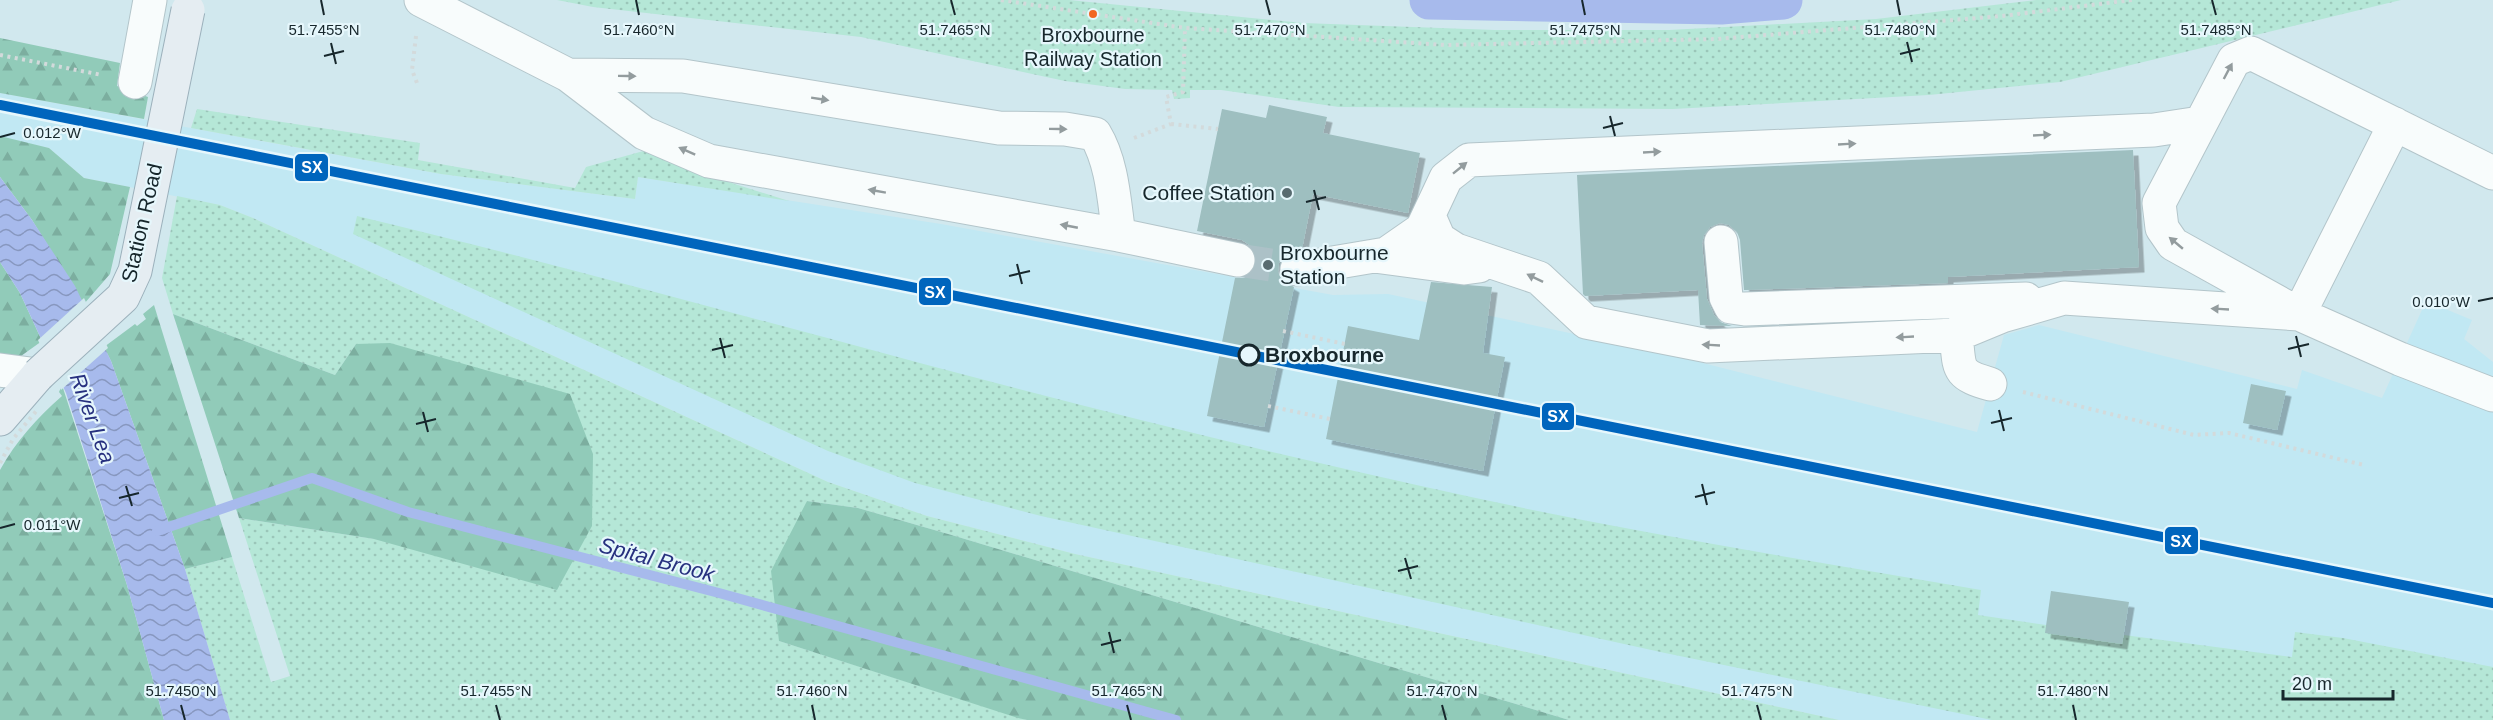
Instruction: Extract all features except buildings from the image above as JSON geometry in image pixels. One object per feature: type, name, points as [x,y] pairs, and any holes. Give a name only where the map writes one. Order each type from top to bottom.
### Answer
[{"type":"main road","name":"Station Road","points":[[0,419],[38,375],[123,297],[130,284],[135,271],[189,5]]},
{"type":"street","points":[[135,82],[150,0]]},
{"type":"street","points":[[421,0],[568,75],[644,133],[709,161],[1119,235],[1238,261]]},
{"type":"street","points":[[2493,172],[2251,53],[2234,60],[2159,203],[2162,228],[2173,244],[2299,314],[2400,359],[2493,395]]},
{"type":"street","points":[[568,75],[683,76],[999,128],[1065,129],[1095,134],[1104,149],[1119,235]]},
{"type":"street","points":[[1298,269],[1386,254],[1422,229],[1446,178],[1469,160],[2154,130],[2200,123]]},
{"type":"street","points":[[2299,314],[2395,124]]},
{"type":"street","points":[[1429,216],[1439,239],[1456,250],[1539,278],[1586,322],[1708,346],[1956,335],[2002,316],[2064,298]]},
{"type":"street","points":[[1721,243],[1725,297],[1731,307],[1745,309],[1949,300],[2064,298],[2299,314]]},
{"type":"street","points":[[1374,256],[1464,268],[1495,264]]},
{"type":"street","points":[[1949,300],[1962,306],[1968,314],[1968,324],[1956,335]]},
{"type":"street","points":[[1956,335],[1960,368],[1968,378],[1990,384]]},
{"type":"street","points":[[0,370],[38,375]]},
{"type":"path","points":[[1001,0],[1185,28],[1446,45],[1717,39],[2002,16],[2132,0]]},
{"type":"path","points":[[1171,124],[1166,97],[1183,92],[1185,28]]},
{"type":"path","points":[[416,33],[412,70],[417,83]]},
{"type":"path","points":[[0,55],[135,82]]},
{"type":"path","points":[[1104,149],[1171,124],[1218,129]]},
{"type":"path","points":[[1283,331],[1345,344]]},
{"type":"path","points":[[1990,384],[2194,435],[2229,433],[2364,465]]},
{"type":"path","points":[[1268,406],[1330,419]]},
{"type":"shaded area","points":[[0,93],[441,174],[635,199],[638,177],[941,224],[1333,295],[1388,294],[1663,353],[1977,432],[2004,335],[2039,325],[2297,389],[2302,370],[2382,398],[2426,301],[2472,320],[2464,339],[2493,362],[2493,720],[1839,720],[1075,554],[927,516],[828,482],[253,218],[220,205],[84,178],[49,148],[0,137]]},
{"type":"green space","points":[[557,0],[1069,0],[1303,23],[1495,30],[1669,30],[1876,19],[2036,0],[2401,0],[2060,82],[1929,95],[1673,109],[1339,107],[1221,90],[1190,90],[1190,98],[1174,99],[1172,90],[1125,89],[1065,81],[861,37],[593,7]]},
{"type":"green space","points":[[0,38],[120,63],[117,86],[148,97],[144,119],[0,93]]},
{"type":"green space","points":[[197,109],[420,143],[418,160],[575,188],[586,167],[647,150],[700,173],[789,201],[638,177],[635,199],[441,174],[191,128]]},
{"type":"green space","points":[[0,136],[49,148],[84,178],[130,187],[110,274],[84,304],[32,220],[0,177]]},
{"type":"green space","points":[[177,196],[220,205],[253,218],[828,482],[927,516],[1075,554],[1839,720],[1569,720],[858,508],[807,501],[779,641],[1027,720],[230,720],[185,569],[232,557],[271,682],[290,676],[239,518],[374,539],[356,344],[335,375],[173,314],[162,278]]},
{"type":"green space","points":[[357,216],[537,261],[1054,398],[1348,470],[1630,529],[1981,590],[1978,615],[2046,625],[2122,643],[2124,635],[2292,657],[2295,632],[2343,638],[2493,667],[2493,720],[1992,720],[1665,653],[1041,516],[915,483],[828,451],[353,234]]},
{"type":"green space","points":[[0,262],[20,293],[42,341],[21,356],[0,356]]},
{"type":"green space","points":[[154,305],[232,557],[185,569],[104,347],[135,324],[137,326],[146,319],[143,314]]},
{"type":"green space","points":[[173,314],[335,375],[356,344],[390,343],[570,394],[593,454],[592,526],[557,590],[374,539],[239,518]]},
{"type":"green space","points":[[62,385],[127,585],[164,720],[0,720],[0,470],[28,430],[62,396],[59,392]]},
{"type":"green space","points":[[807,501],[858,508],[1569,720],[1027,720],[1018,718],[779,641],[771,571]]},
{"type":"water","name":"River Lea","points":[[0,177],[32,220],[75,286],[111,361],[185,569],[230,720],[164,720],[127,585],[66,393],[20,293],[0,262]]},
{"type":"pier","points":[[84,298],[108,348],[61,390],[38,340]]},
{"type":"waterway","points":[[1429,0],[1721,5],[1783,0]]},
{"type":"waterway","name":"Spital Brook","points":[[157,531],[312,478],[408,512],[719,593],[1176,720]]},
{"type":"tunnel","points":[[1238,260],[1297,269]]},
{"type":"transit line","name":"SX","points":[[0,105],[2493,603]]},
{"type":"place","name":"Broxbourne Railway Station","points":[[1093,14]]},
{"type":"place","name":"Coffee Station","points":[[1287,193]]},
{"type":"place","name":"Broxbourne Station","points":[[1268,265]]},
{"type":"place","name":"Broxbourne","points":[[1249,355]]}]
